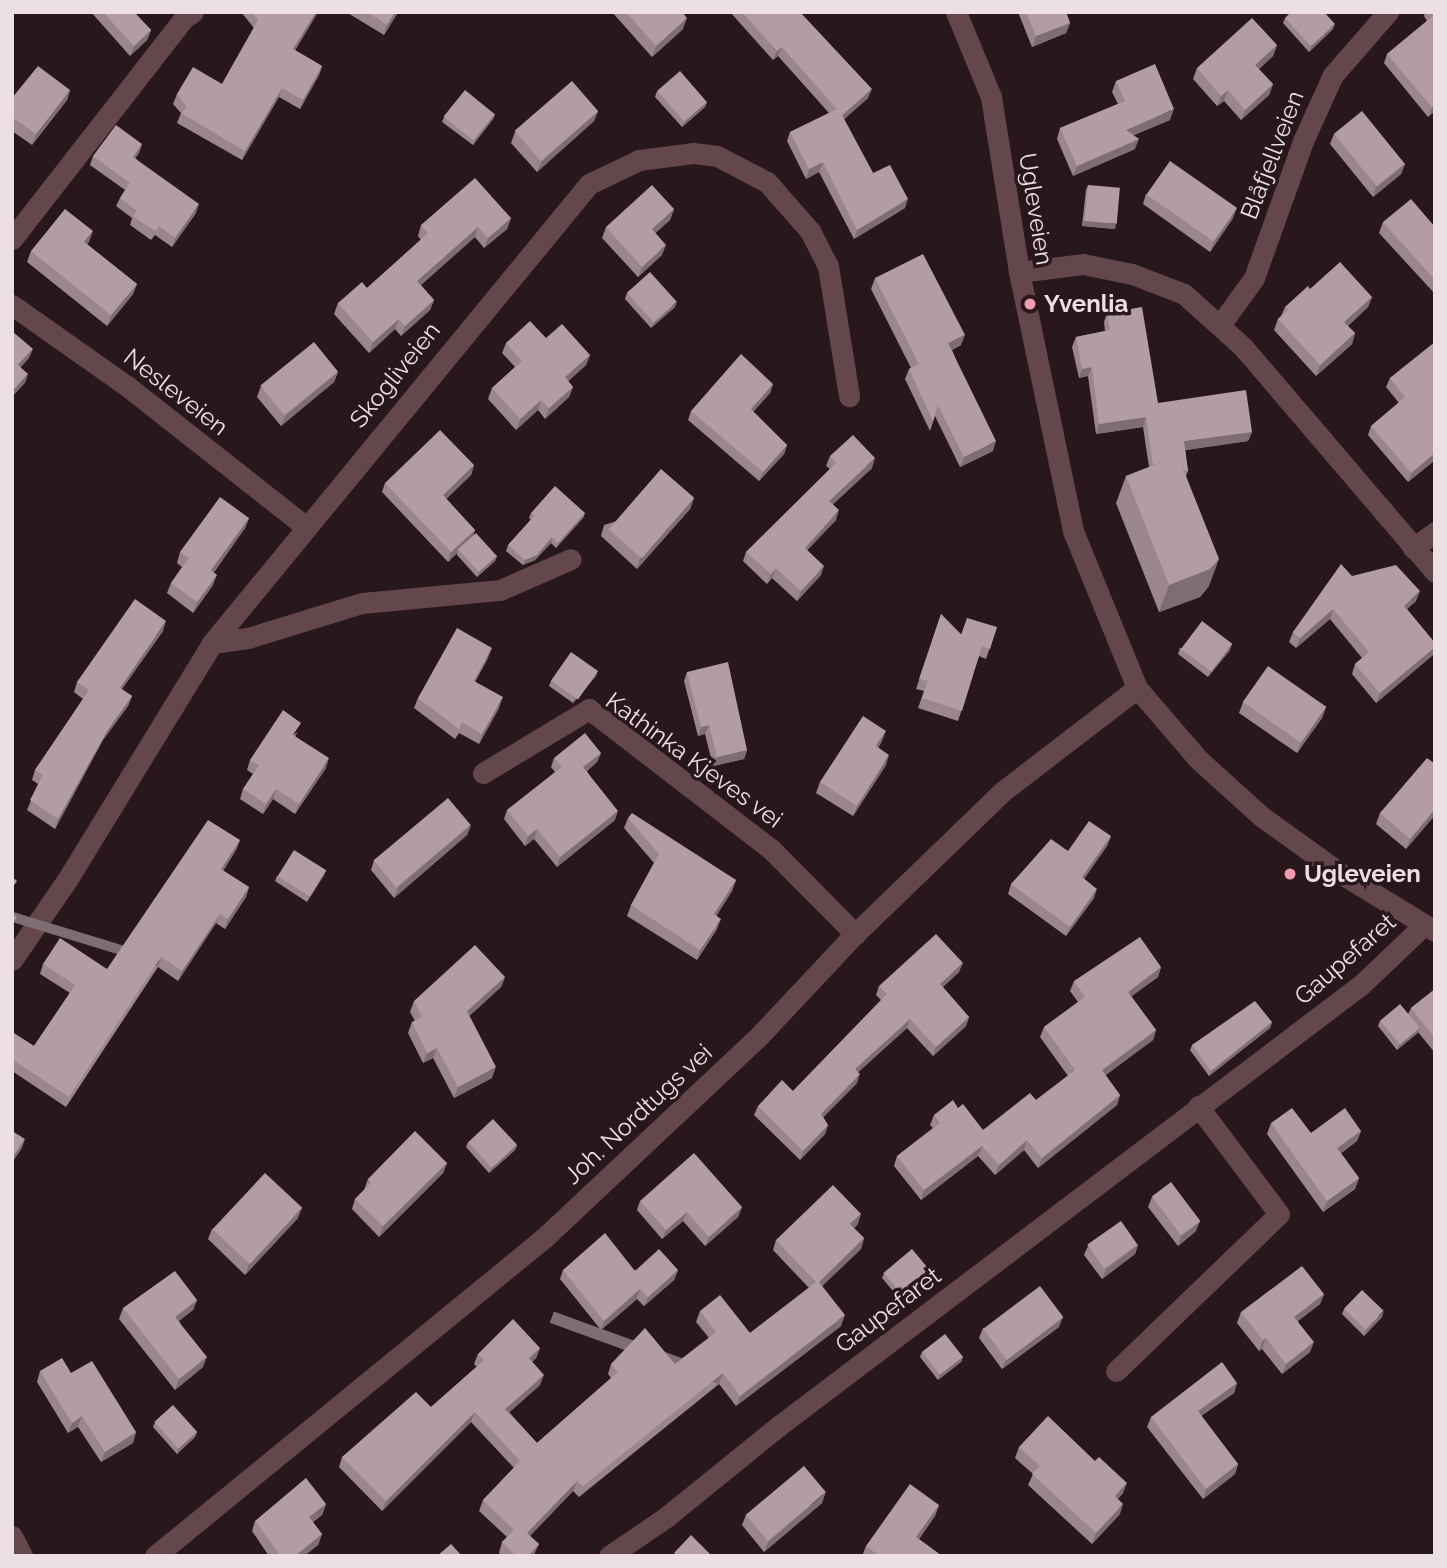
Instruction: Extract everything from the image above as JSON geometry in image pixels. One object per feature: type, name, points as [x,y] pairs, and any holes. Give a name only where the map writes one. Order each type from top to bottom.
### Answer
[{"type":"street","points":[[12,239],[183,19],[193,12]]},
{"type":"street","name":"Ugleveien","points":[[956,12],[991,97],[1019,272],[1073,531],[1137,688],[1199,760],[1261,816],[1340,873],[1429,928]]},
{"type":"street","name":"Blåfjellveien","points":[[1220,325],[1254,278],[1303,141],[1332,75],[1388,12]]},
{"type":"street","name":"Skogliveien","points":[[12,960],[67,880],[212,643],[569,203],[589,184],[639,160],[692,153],[717,156],[744,166],[786,200],[810,231],[828,266],[849,396]]},
{"type":"street","points":[[1019,272],[1083,264],[1132,274],[1184,294],[1220,325],[1435,572]]},
{"type":"street","name":"Nesleveien","points":[[12,305],[127,386],[305,526]]},
{"type":"street","points":[[1413,548],[1435,531]]},
{"type":"street","points":[[212,643],[248,638],[362,603],[500,590],[571,559]]},
{"type":"street","name":"Joh. Nordtugs vei","points":[[155,1556],[544,1238],[760,1035],[855,934],[1003,791],[1137,688]]},
{"type":"street","name":"Kathinka Kjeves vei","points":[[483,773],[589,709],[771,849],[855,934]]},
{"type":"street","name":"Gaupefaret","points":[[609,1556],[665,1518],[780,1424],[1362,984],[1429,928]]},
{"type":"street","points":[[1116,1371],[1279,1214],[1198,1106]]},
{"type":"street","points":[[12,1536],[22,1556]]},
{"type":"building","points":[[103,12],[134,12],[151,30],[134,46]]},
{"type":"building","points":[[252,12],[316,12],[293,49],[322,66],[303,100],[282,88],[245,151],[181,113],[187,107],[177,94],[193,67],[222,84],[258,20]]},
{"type":"building","points":[[367,12],[395,12],[387,25]]},
{"type":"building","points":[[626,12],[682,12],[687,18],[656,46]]},
{"type":"building","points":[[742,12],[800,12],[872,89],[842,115],[873,173],[890,165],[908,199],[857,230],[823,162],[809,169],[790,132],[837,109],[782,47],[777,51]]},
{"type":"building","points":[[1026,12],[1066,12],[1070,23],[1036,36]]},
{"type":"building","points":[[1291,12],[1324,12],[1335,24],[1311,46],[1285,18]]},
{"type":"building","points":[[1432,12],[1435,12],[1435,105],[1432,107],[1387,54],[1434,15]]},
{"type":"building","points":[[1252,18],[1277,45],[1255,65],[1273,84],[1245,110],[1228,90],[1221,96],[1197,68]]},
{"type":"building","points":[[1155,64],[1174,109],[1126,130],[1139,139],[1077,166],[1060,128],[1125,101],[1116,81]]},
{"type":"building","points":[[38,66],[70,90],[36,134],[12,117],[12,98]]},
{"type":"building","points":[[680,71],[707,102],[684,122],[657,91]]},
{"type":"building","points":[[572,81],[598,111],[541,161],[515,131]]},
{"type":"building","points":[[465,90],[495,114],[473,140],[444,116]]},
{"type":"building","points":[[1362,111],[1405,164],[1377,187],[1334,134]]},
{"type":"building","points":[[116,125],[142,144],[133,157],[199,204],[175,238],[159,226],[155,231],[133,216],[137,211],[120,198],[130,183],[93,156]]},
{"type":"building","points":[[1170,161],[1237,208],[1214,242],[1146,195]]},
{"type":"building","points":[[475,178],[511,218],[488,238],[478,227],[417,281],[434,300],[405,326],[399,319],[373,342],[338,303],[362,282],[367,288],[428,233],[421,225]]},
{"type":"building","points":[[652,185],[674,209],[652,229],[666,245],[642,267],[606,227]]},
{"type":"building","points":[[1088,185],[1120,188],[1117,224],[1085,221]]},
{"type":"building","points":[[1411,199],[1435,227],[1435,280],[1383,222]]},
{"type":"building","points":[[65,209],[93,231],[84,242],[137,284],[111,315],[31,251]]},
{"type":"building","points":[[923,254],[965,335],[948,343],[996,441],[964,457],[938,405],[933,421],[909,369],[919,364],[875,278]]},
{"type":"building","points":[[1340,262],[1372,297],[1344,322],[1355,333],[1320,365],[1278,319],[1288,310],[1285,307]]},
{"type":"building","points":[[650,272],[677,302],[654,322],[627,293]]},
{"type":"building","points":[[1142,307],[1158,403],[1246,390],[1252,432],[1184,441],[1188,471],[1185,471],[1178,456],[1153,465],[1146,417],[1099,424],[1092,367],[1082,369],[1076,337],[1110,330],[1107,313]]},
{"type":"building","points":[[530,321],[546,338],[562,324],[590,355],[565,377],[573,387],[549,408],[541,400],[520,419],[492,388],[522,361],[506,343]]},
{"type":"building","points":[[12,331],[33,349],[18,365],[28,374],[12,392]]},
{"type":"building","points":[[314,342],[338,372],[284,415],[260,385]]},
{"type":"building","points":[[1435,342],[1435,453],[1411,473],[1371,426],[1405,397],[1390,378]]},
{"type":"building","points":[[741,354],[773,384],[751,409],[787,445],[763,472],[691,411]]},
{"type":"building","points":[[440,430],[474,465],[443,495],[475,530],[451,552],[385,483]]},
{"type":"building","points":[[853,435],[875,458],[829,501],[839,510],[805,548],[824,566],[801,591],[776,568],[771,574],[746,552],[836,463],[830,456]]},
{"type":"building","points":[[1178,456],[1219,559],[1210,569],[1169,585],[1126,476]]},
{"type":"building","points":[[661,469],[694,498],[642,558],[609,529]]},
{"type":"building","points":[[555,486],[585,513],[558,543],[552,537],[537,555],[525,560],[508,545],[534,516],[531,513]]},
{"type":"building","points":[[220,497],[249,518],[211,570],[217,575],[197,602],[171,583],[189,558],[180,552]]},
{"type":"building","points":[[476,533],[497,556],[479,572],[458,549]]},
{"type":"building","points":[[1341,564],[1352,576],[1396,565],[1420,591],[1404,606],[1435,643],[1435,647],[1380,693],[1355,664],[1369,652],[1333,609],[1300,638],[1293,632]]},
{"type":"building","points":[[135,599],[166,621],[120,688],[132,696],[107,731],[58,819],[30,800],[43,775],[35,770],[89,690],[77,682]]},
{"type":"building","points":[[941,614],[961,635],[967,618],[997,627],[990,649],[982,646],[962,711],[922,698],[928,681],[919,679]]},
{"type":"building","points":[[1202,621],[1232,644],[1211,672],[1181,649]]},
{"type":"building","points":[[457,628],[492,648],[474,681],[503,697],[482,734],[462,722],[459,729],[418,698]]},
{"type":"building","points":[[571,652],[598,671],[578,700],[551,681]]},
{"type":"building","points":[[728,662],[747,750],[717,757],[709,725],[701,727],[687,672]]},
{"type":"building","points":[[1268,666],[1326,707],[1301,743],[1243,702]]},
{"type":"building","points":[[283,710],[301,723],[293,735],[329,758],[299,804],[276,789],[266,804],[243,789],[259,765],[250,760]]},
{"type":"building","points":[[863,716],[886,731],[876,746],[889,755],[857,806],[820,782]]},
{"type":"building","points":[[585,733],[601,753],[583,767],[618,811],[560,857],[537,829],[528,836],[507,810],[562,767],[554,758]]},
{"type":"building","points":[[1427,758],[1435,764],[1435,809],[1410,839],[1380,813]]},
{"type":"building","points":[[448,798],[470,825],[396,887],[374,860]]},
{"type":"building","points":[[632,813],[736,880],[714,914],[721,919],[700,950],[631,905],[659,854],[628,818]]},
{"type":"building","points":[[208,820],[240,840],[221,869],[249,887],[228,919],[220,914],[182,971],[161,957],[69,1097],[12,1059],[12,1032],[34,1046],[75,985],[43,964],[60,938],[107,969]]},
{"type":"building","points":[[1089,821],[1111,836],[1082,877],[1097,889],[1070,927],[1011,884],[1051,839],[1068,851]]},
{"type":"building","points":[[294,850],[326,870],[310,896],[278,876]]},
{"type":"building","points":[[936,934],[963,963],[940,984],[969,1017],[936,1047],[910,1019],[855,1069],[860,1074],[821,1114],[828,1125],[803,1151],[758,1106],[782,1080],[793,1091],[887,994],[879,986]]},
{"type":"building","points":[[1140,937],[1161,967],[1128,992],[1156,1030],[1102,1070],[1120,1095],[1042,1158],[1027,1140],[999,1165],[982,1146],[924,1190],[897,1156],[940,1123],[934,1115],[953,1100],[958,1108],[963,1104],[983,1130],[1030,1093],[1036,1100],[1075,1070],[1044,1027],[1085,997],[1074,981]]},
{"type":"building","points":[[475,945],[505,977],[467,1011],[496,1067],[458,1087],[437,1048],[427,1053],[412,1022],[422,1017],[414,1001]]},
{"type":"building","points":[[1435,989],[1435,1038],[1411,1008]]},
{"type":"building","points":[[1255,1001],[1272,1022],[1211,1071],[1192,1045]]},
{"type":"building","points":[[1400,1004],[1420,1028],[1400,1044],[1380,1021]]},
{"type":"building","points":[[1292,1108],[1311,1133],[1345,1108],[1361,1131],[1337,1148],[1359,1178],[1327,1201],[1271,1123]]},
{"type":"building","points":[[493,1119],[517,1145],[492,1168],[468,1142]]},
{"type":"building","points":[[12,1131],[25,1139],[12,1159]]},
{"type":"building","points":[[415,1131],[447,1163],[383,1226],[355,1199],[371,1183],[368,1179]]},
{"type":"building","points":[[694,1153],[742,1207],[709,1237],[687,1212],[666,1230],[640,1201]]},
{"type":"building","points":[[265,1173],[302,1208],[250,1264],[212,1229]]},
{"type":"building","points":[[1171,1182],[1200,1221],[1181,1236],[1152,1196]]},
{"type":"building","points":[[833,1185],[861,1214],[850,1224],[864,1238],[819,1282],[845,1315],[740,1396],[723,1373],[583,1486],[577,1481],[527,1533],[539,1544],[528,1556],[516,1556],[502,1542],[514,1530],[483,1500],[520,1461],[475,1412],[386,1501],[342,1457],[416,1392],[431,1407],[484,1360],[478,1354],[513,1319],[540,1348],[529,1358],[544,1375],[505,1409],[537,1443],[618,1372],[611,1364],[645,1328],[675,1364],[716,1332],[700,1311],[720,1295],[750,1333],[816,1282],[776,1240]]},
{"type":"building","points":[[1121,1221],[1138,1245],[1104,1268],[1087,1245]]},
{"type":"building","points":[[605,1233],[635,1271],[659,1249],[678,1270],[648,1297],[640,1289],[604,1321],[563,1270]]},
{"type":"building","points":[[912,1249],[934,1275],[906,1299],[884,1273]]},
{"type":"building","points":[[1302,1266],[1324,1294],[1294,1317],[1314,1342],[1286,1364],[1241,1312]]},
{"type":"building","points":[[175,1271],[197,1300],[175,1317],[207,1357],[179,1379],[123,1308]]},
{"type":"building","points":[[1040,1286],[1063,1317],[1007,1360],[983,1329]]},
{"type":"building","points":[[1362,1290],[1384,1311],[1366,1330],[1344,1309]]},
{"type":"building","points":[[945,1334],[963,1357],[940,1375],[922,1352]]},
{"type":"building","points":[[62,1358],[71,1373],[92,1361],[136,1432],[105,1452],[82,1416],[72,1423],[40,1371]]},
{"type":"building","points":[[1222,1362],[1237,1383],[1198,1411],[1238,1464],[1206,1489],[1151,1417]]},
{"type":"building","points":[[173,1405],[197,1432],[179,1448],[154,1422]]},
{"type":"building","points":[[1048,1416],[1095,1461],[1099,1457],[1127,1483],[1115,1496],[1123,1504],[1096,1533],[1032,1474],[1040,1466],[1019,1447]]},
{"type":"building","points":[[804,1466],[826,1492],[768,1541],[746,1515]]},
{"type":"building","points":[[306,1478],[326,1504],[309,1517],[322,1534],[295,1556],[281,1556],[255,1521]]},
{"type":"building","points":[[910,1484],[939,1505],[916,1537],[942,1556],[880,1556],[866,1546]]},
{"type":"building","points":[[691,1535],[712,1556],[677,1556],[674,1553]]},
{"type":"building","points":[[451,1544],[462,1556],[437,1556]]},
{"type":"place","name":"Yvenlia","points":[[1030,304]]},
{"type":"place","name":"Ugleveien","points":[[1290,874]]}]
